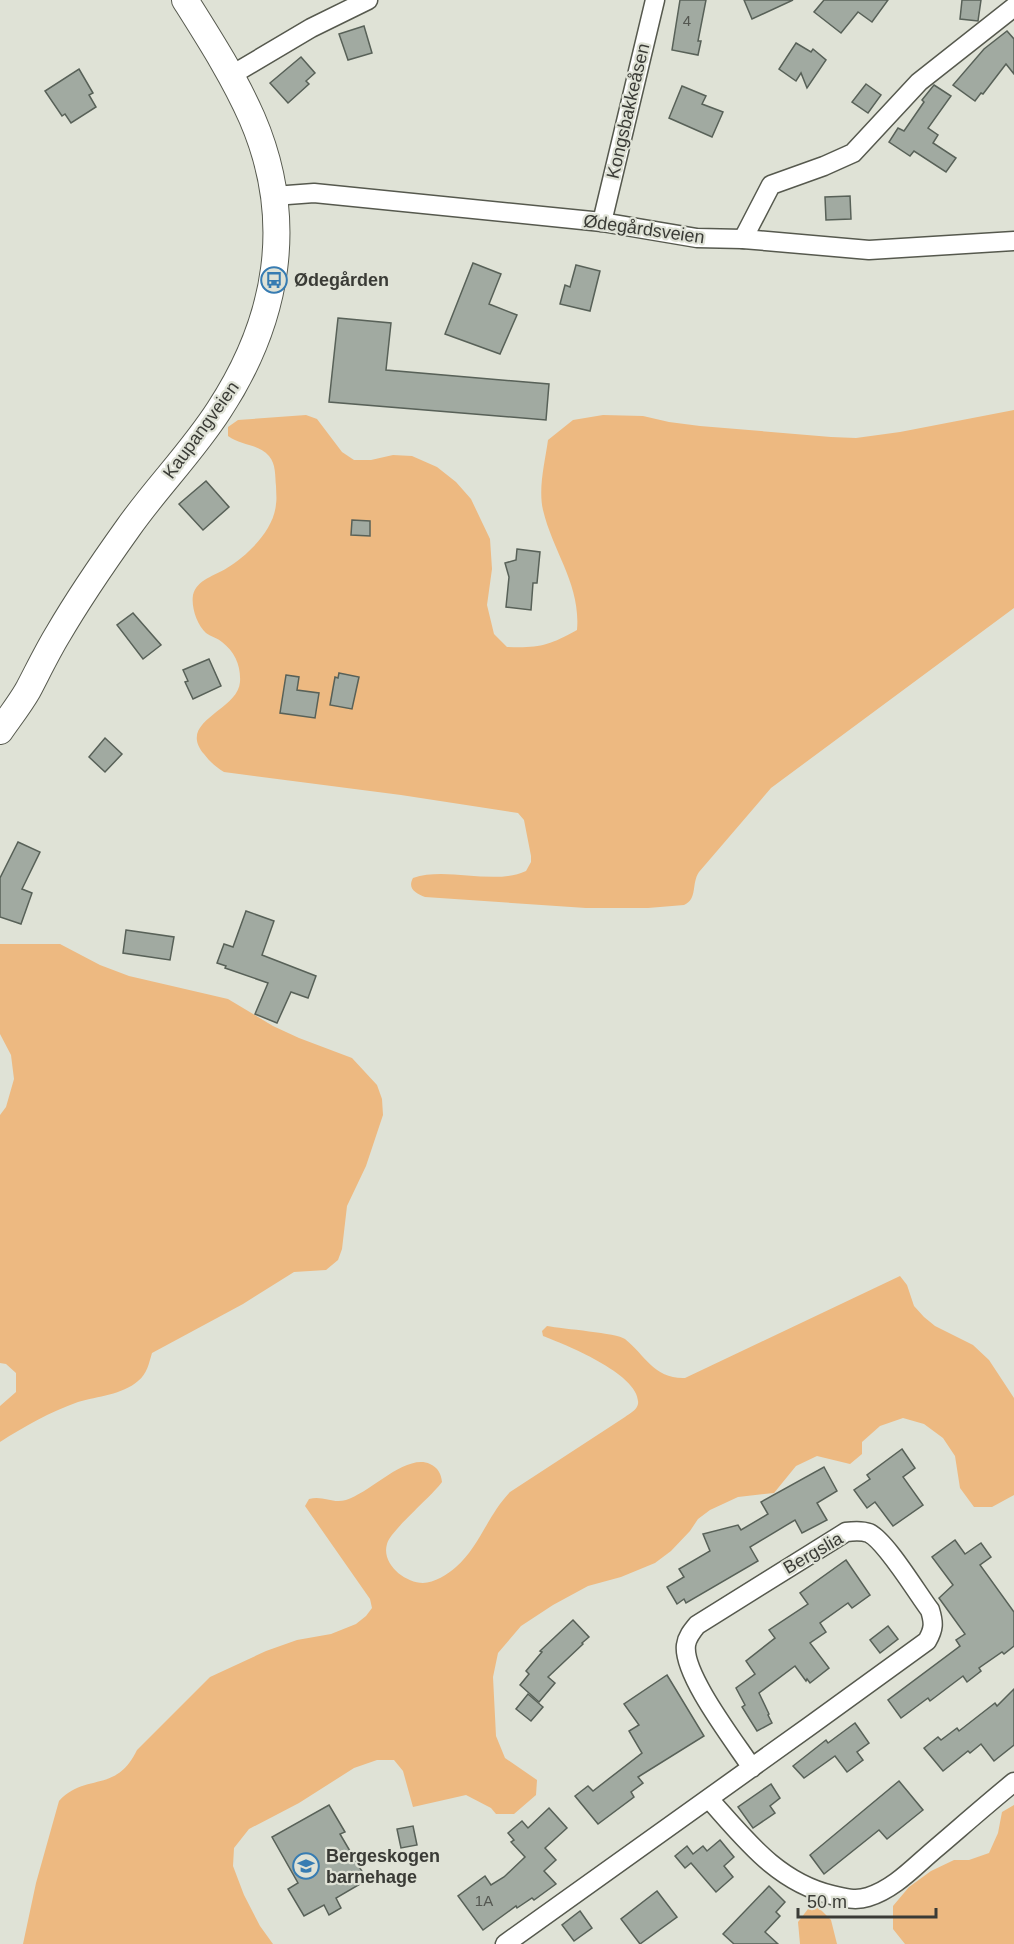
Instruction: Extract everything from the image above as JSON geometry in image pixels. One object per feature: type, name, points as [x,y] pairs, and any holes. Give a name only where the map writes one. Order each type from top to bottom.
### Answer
[{"type":"main road","name":"Kaupangveien","points":[[0,731],[102,565],[130,525],[218,412],[250,356],[262,327],[273,287],[276,256],[274,196],[260,140],[252,118],[230,76],[184,0]]},
{"type":"street","points":[[230,76],[311,28],[369,0]]},
{"type":"street","name":"Kongsbakkeåsen","points":[[602,222],[655,0]]},
{"type":"street","points":[[743,239],[771,185],[853,153],[919,82],[1014,7]]},
{"type":"street","name":"Ødegårdsveien","points":[[274,196],[314,193],[602,222],[697,238],[743,239],[869,250],[1014,241]]},
{"type":"street","name":"Bergslia","points":[[505,1944],[709,1799],[752,1768],[927,1641],[934,1623],[930,1610],[882,1544],[870,1533],[846,1532],[697,1625],[691,1633],[686,1644],[686,1655],[696,1683],[752,1768]]},
{"type":"street","points":[[709,1799],[754,1850],[776,1869],[797,1882],[823,1893],[855,1899],[876,1894],[901,1879],[1014,1782]]},
{"type":"shaded area","points":[[1014,410],[1014,608],[771,788],[699,872],[693,895],[684,905],[648,908],[586,908],[425,897],[412,888],[413,878],[440,874],[499,877],[526,871],[531,862],[531,856],[524,820],[518,813],[224,772],[204,754],[197,743],[198,733],[203,724],[237,692],[240,676],[238,665],[230,650],[206,633],[197,621],[193,595],[198,585],[235,563],[259,541],[274,514],[276,502],[275,470],[269,456],[260,449],[228,436],[228,427],[238,420],[306,415],[317,419],[342,452],[354,460],[371,460],[393,455],[412,456],[437,467],[456,482],[471,499],[490,539],[492,569],[487,605],[494,634],[507,647],[518,647],[543,645],[577,630],[575,598],[547,525],[541,493],[548,440],[573,420],[603,415],[643,416],[700,426],[856,438]]},
{"type":"shaded area","points":[[0,944],[60,944],[100,965],[129,976],[228,999],[273,1026],[352,1058],[377,1085],[382,1099],[383,1115],[366,1166],[347,1206],[342,1249],[338,1260],[326,1270],[294,1272],[243,1304],[152,1353],[144,1375],[132,1386],[58,1410],[0,1442],[0,1406],[16,1392],[16,1373],[6,1364],[0,1363],[0,1115],[6,1107],[14,1079],[11,1055],[0,1034]]},
{"type":"shaded area","points":[[900,1276],[907,1285],[914,1306],[924,1317],[935,1326],[973,1345],[989,1360],[1014,1398],[1014,1495],[992,1507],[974,1507],[960,1488],[955,1456],[943,1438],[924,1424],[903,1418],[880,1426],[862,1442],[862,1454],[850,1464],[817,1456],[796,1466],[774,1493],[738,1497],[710,1510],[698,1519],[671,1551],[655,1563],[621,1577],[588,1586],[521,1626],[498,1653],[493,1677],[496,1736],[505,1758],[537,1780],[536,1795],[514,1814],[496,1814],[491,1808],[466,1795],[413,1807],[403,1771],[394,1760],[377,1760],[354,1768],[299,1803],[249,1829],[234,1848],[233,1866],[244,1895],[260,1926],[273,1944],[23,1944],[36,1883],[59,1801],[69,1792],[110,1778],[120,1772],[129,1764],[137,1750],[210,1677],[266,1651],[297,1640],[331,1634],[356,1624],[372,1608],[370,1599],[305,1506],[309,1499],[346,1500],[410,1464],[420,1462],[430,1464],[439,1471],[442,1482],[395,1531],[387,1544],[386,1551],[391,1565],[409,1580],[423,1583],[441,1578],[464,1559],[510,1492],[625,1417],[635,1410],[638,1404],[636,1393],[628,1382],[615,1372],[583,1353],[543,1336],[542,1331],[547,1326],[620,1337],[625,1339],[658,1371],[666,1375],[685,1378]]},
{"type":"shaded area","points":[[1014,1805],[1014,1944],[905,1944],[893,1929],[893,1906],[909,1887],[931,1871],[954,1860],[969,1860],[989,1853],[998,1833],[1002,1812]]},
{"type":"shaded area","points":[[818,1907],[831,1920],[837,1944],[800,1944],[798,1922],[808,1909]]},
{"type":"building","points":[[680,0],[706,0],[698,41],[701,41],[698,55],[672,50]]},
{"type":"building","points":[[744,0],[793,0],[752,19]]},
{"type":"building","points":[[824,0],[888,0],[872,22],[858,12],[841,33],[814,12]]},
{"type":"building","points":[[962,0],[981,0],[978,21],[960,19]]},
{"type":"building","points":[[364,26],[372,53],[348,60],[339,34]]},
{"type":"building","points":[[1007,31],[1014,39],[1014,74],[1006,64],[975,101],[953,85],[984,49]]},
{"type":"building","points":[[796,43],[811,52],[813,49],[826,60],[807,88],[801,73],[796,81],[779,69]]},
{"type":"building","points":[[301,57],[315,73],[306,81],[309,84],[288,103],[270,83]]},
{"type":"building","points":[[79,69],[93,93],[89,95],[96,107],[71,123],[65,114],[62,116],[45,91]]},
{"type":"building","points":[[866,84],[881,95],[868,113],[852,102]]},
{"type":"building","points":[[934,85],[951,96],[928,128],[938,135],[933,143],[956,158],[946,172],[914,151],[910,156],[889,142],[898,128],[904,131],[924,102],[922,100]]},
{"type":"building","points":[[682,86],[706,96],[702,104],[723,112],[712,137],[669,118]]},
{"type":"building","points":[[850,196],[851,219],[826,220],[825,197]]},
{"type":"building","points":[[473,263],[501,274],[489,304],[517,315],[500,354],[445,334]]},
{"type":"building","points":[[576,265],[600,271],[590,311],[560,304],[565,285],[570,287]]},
{"type":"building","points":[[338,318],[391,323],[386,370],[549,384],[546,420],[329,402]]},
{"type":"building","points":[[206,481],[229,507],[203,530],[179,504]]},
{"type":"building","points":[[352,520],[370,521],[370,536],[351,535]]},
{"type":"building","points":[[517,549],[540,552],[537,583],[533,583],[531,610],[506,607],[509,577],[505,563],[516,560]]},
{"type":"building","points":[[133,613],[161,645],[143,659],[117,625]]},
{"type":"building","points":[[209,659],[221,686],[193,699],[185,682],[188,681],[183,670]]},
{"type":"building","points":[[339,673],[359,677],[352,709],[330,705],[335,677],[338,678]]},
{"type":"building","points":[[286,675],[299,677],[297,690],[319,693],[315,718],[280,713]]},
{"type":"building","points":[[105,738],[122,754],[105,772],[89,757]]},
{"type":"building","points":[[18,842],[40,852],[22,889],[32,893],[21,924],[0,917],[0,878]]},
{"type":"building","points":[[246,911],[274,921],[262,955],[316,976],[308,998],[291,992],[277,1023],[255,1014],[268,983],[217,963],[224,944],[233,947]]},
{"type":"building","points":[[126,930],[174,937],[170,960],[123,953]]},
{"type":"building","points":[[902,1449],[915,1468],[903,1477],[923,1505],[893,1526],[875,1502],[867,1508],[854,1490],[870,1479],[867,1475]]},
{"type":"building","points":[[824,1467],[837,1491],[817,1503],[827,1520],[802,1533],[795,1520],[750,1547],[758,1561],[686,1603],[684,1599],[677,1604],[667,1587],[684,1577],[679,1569],[710,1551],[703,1534],[738,1525],[741,1530],[768,1514],[761,1502]]},
{"type":"building","points":[[955,1540],[965,1554],[981,1543],[991,1557],[980,1565],[1014,1612],[1014,1646],[979,1668],[981,1671],[967,1682],[963,1676],[930,1701],[928,1698],[901,1718],[888,1700],[960,1646],[956,1640],[965,1634],[939,1598],[953,1585],[932,1557]]},
{"type":"building","points":[[846,1560],[870,1595],[852,1608],[848,1603],[820,1623],[826,1632],[810,1643],[829,1668],[810,1683],[795,1666],[759,1693],[772,1723],[757,1731],[742,1707],[745,1705],[736,1688],[755,1674],[746,1661],[775,1638],[769,1630],[808,1604],[800,1593]]},
{"type":"building","points":[[573,1620],[589,1637],[548,1677],[555,1683],[539,1702],[520,1685],[529,1674],[526,1671],[542,1652],[540,1651]]},
{"type":"building","points":[[888,1626],[898,1639],[880,1653],[870,1640]]},
{"type":"building","points":[[667,1675],[704,1736],[638,1777],[643,1783],[631,1792],[634,1797],[598,1824],[575,1796],[588,1786],[593,1791],[642,1753],[629,1731],[639,1725],[624,1704]]},
{"type":"building","points":[[1014,1689],[1014,1745],[994,1761],[981,1744],[970,1753],[968,1751],[943,1771],[924,1748],[938,1737],[941,1740],[957,1728],[959,1731],[995,1703],[997,1706]]},
{"type":"building","points":[[528,1694],[543,1707],[531,1721],[516,1709]]},
{"type":"building","points":[[855,1723],[869,1743],[857,1752],[863,1760],[847,1772],[835,1756],[804,1778],[793,1766],[826,1740],[828,1743]]},
{"type":"building","points":[[899,1781],[923,1810],[887,1839],[879,1830],[824,1874],[810,1855]]},
{"type":"building","points":[[771,1784],[780,1798],[770,1806],[775,1813],[753,1828],[738,1807]]},
{"type":"building","points":[[329,1805],[345,1832],[340,1834],[367,1880],[336,1898],[341,1908],[329,1915],[324,1905],[304,1916],[288,1889],[298,1883],[272,1837]]},
{"type":"building","points":[[549,1808],[567,1828],[545,1848],[556,1860],[544,1871],[556,1884],[534,1900],[532,1898],[517,1908],[516,1906],[483,1930],[458,1896],[485,1876],[491,1885],[504,1877],[525,1857],[511,1842],[514,1840],[508,1833],[522,1821],[528,1828]]},
{"type":"building","points":[[413,1826],[417,1845],[401,1848],[397,1829]]},
{"type":"building","points":[[720,1840],[734,1857],[724,1866],[733,1877],[716,1892],[691,1863],[685,1868],[675,1856],[687,1846],[693,1854],[703,1846],[707,1851]]},
{"type":"building","points":[[769,1886],[785,1902],[776,1912],[780,1916],[765,1932],[778,1944],[734,1944],[723,1934]]},
{"type":"building","points":[[657,1891],[677,1917],[640,1944],[621,1919]]},
{"type":"building","points":[[580,1911],[592,1928],[574,1941],[562,1925]]},
{"type":"place","name":"Ødegården","points":[[274,280]]},
{"type":"place","name":"Bergeskogen barnehage","points":[[306,1866]]}]
